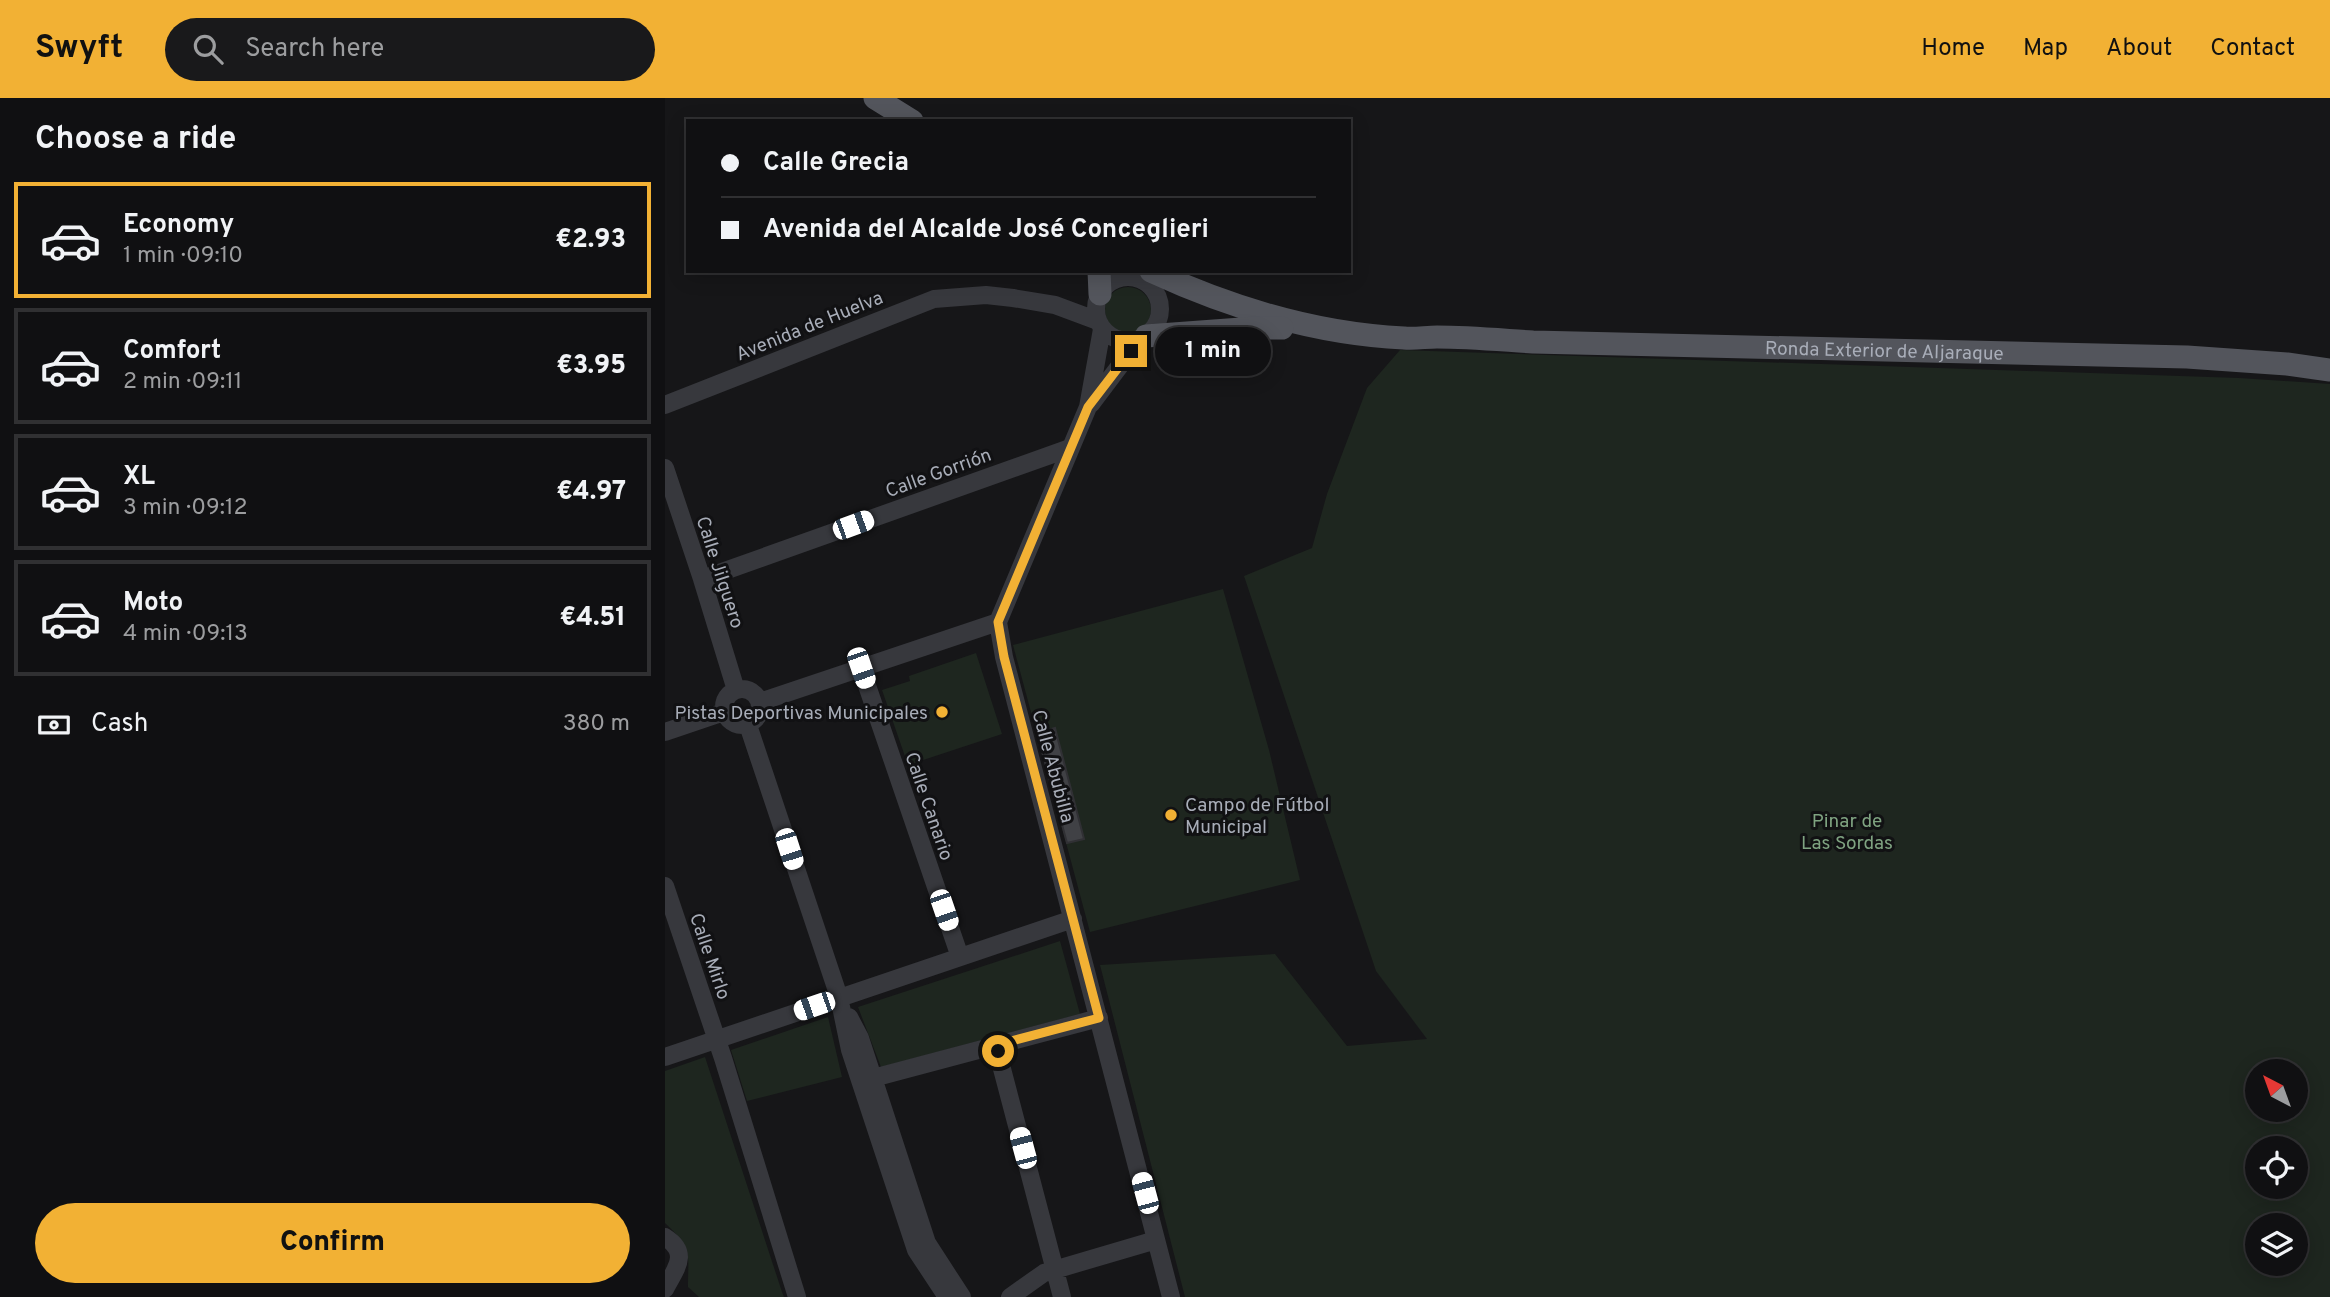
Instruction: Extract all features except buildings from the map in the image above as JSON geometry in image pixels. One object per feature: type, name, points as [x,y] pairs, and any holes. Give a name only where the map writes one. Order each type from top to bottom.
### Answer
[{"type":"main road","points":[[875,98],[909,119]]},
{"type":"main road","points":[[1169,273],[1198,285],[1219,284]]},
{"type":"main road","name":"Ronda Exterior de Aljaraque","points":[[1194,273],[1219,284],[1317,314],[1436,337]]},
{"type":"main road","name":"Ronda Exterior de Aljaraque","points":[[1149,274],[1248,310],[1312,326],[1405,338],[2187,357],[2330,370]]},
{"type":"main road","points":[[1143,338],[1312,326]]},
{"type":"street","points":[[760,702],[998,622],[1088,407],[1143,338],[1153,330],[1160,313],[1149,274],[1115,280],[1099,287],[1096,305],[1100,325],[1088,407]]},
{"type":"street","name":"Avenida de Huelva","points":[[1055,306],[1099,287]]},
{"type":"street","name":"Avenida de Huelva","points":[[665,405],[934,299],[986,295],[1055,306],[1100,325]]},
{"type":"street","points":[[1100,325],[1110,336],[1119,340],[1130,342],[1143,338]]},
{"type":"street","name":"Calle Gorrión","points":[[702,579],[1070,448]]},
{"type":"street","name":"Calle Jilguero","points":[[665,468],[736,690]]},
{"type":"street","name":"Calle Abubilla","points":[[998,622],[1004,657],[1171,1297]]},
{"type":"street","name":"Calle Canario","points":[[861,668],[960,957]]},
{"type":"street","points":[[748,689],[760,702],[757,718],[748,725],[731,722],[724,712],[726,699],[736,690],[748,689]]},
{"type":"street","points":[[665,732],[724,712]]},
{"type":"street","points":[[748,725],[839,997],[850,1051],[916,1250],[947,1297]]},
{"type":"street","name":"Calle Mirlo","points":[[665,886],[717,1039],[797,1297]]},
{"type":"street","points":[[665,1057],[1073,919]]},
{"type":"street","points":[[839,997],[860,1038],[927,1243],[963,1297]]},
{"type":"street","points":[[873,1078],[1099,1018]]},
{"type":"street","points":[[996,1045],[1062,1297]]},
{"type":"street","points":[[665,1237],[674,1243],[679,1251],[679,1261],[665,1289]]},
{"type":"street","points":[[1010,1297],[1044,1273],[1157,1240]]},
{"type":"green space","points":[[1128,287],[1144,294],[1151,310],[1144,326],[1128,333],[1112,326],[1105,310],[1112,294]]},
{"type":"green space","name":"Pinar de Las Sordas","points":[[1400,350],[2239,378],[2330,384],[2330,1297],[1185,1297],[1100,965],[1275,954],[1347,1046],[1427,1039],[1376,971],[1244,576],[1312,548],[1327,494],[1367,388]]},
{"type":"green space","name":"Campo de Fútbol Municipal","points":[[1223,589],[1269,750],[1300,880],[1090,932],[1013,645]]},
{"type":"green space","name":"Pistas Deportivas Municipales","points":[[976,653],[1002,734],[908,765],[882,690],[910,681],[909,676]]},
{"type":"green space","points":[[1060,941],[1080,1014],[881,1067],[858,1007]]},
{"type":"green space","points":[[828,1017],[842,1077],[747,1101],[731,1050]]},
{"type":"green space","points":[[705,1057],[784,1297],[699,1297],[688,1287],[685,1245],[665,1223],[665,1071]]},
{"type":"place","name":"Pistas Deportivas Municipales","points":[[942,712]]},
{"type":"place","name":"Campo de Fútbol Municipal","points":[[1171,815]]},
{"type":"route","points":[[998,1051],[996,1045],[1099,1018],[1004,657],[998,622],[1088,407],[1131,351]]}]
